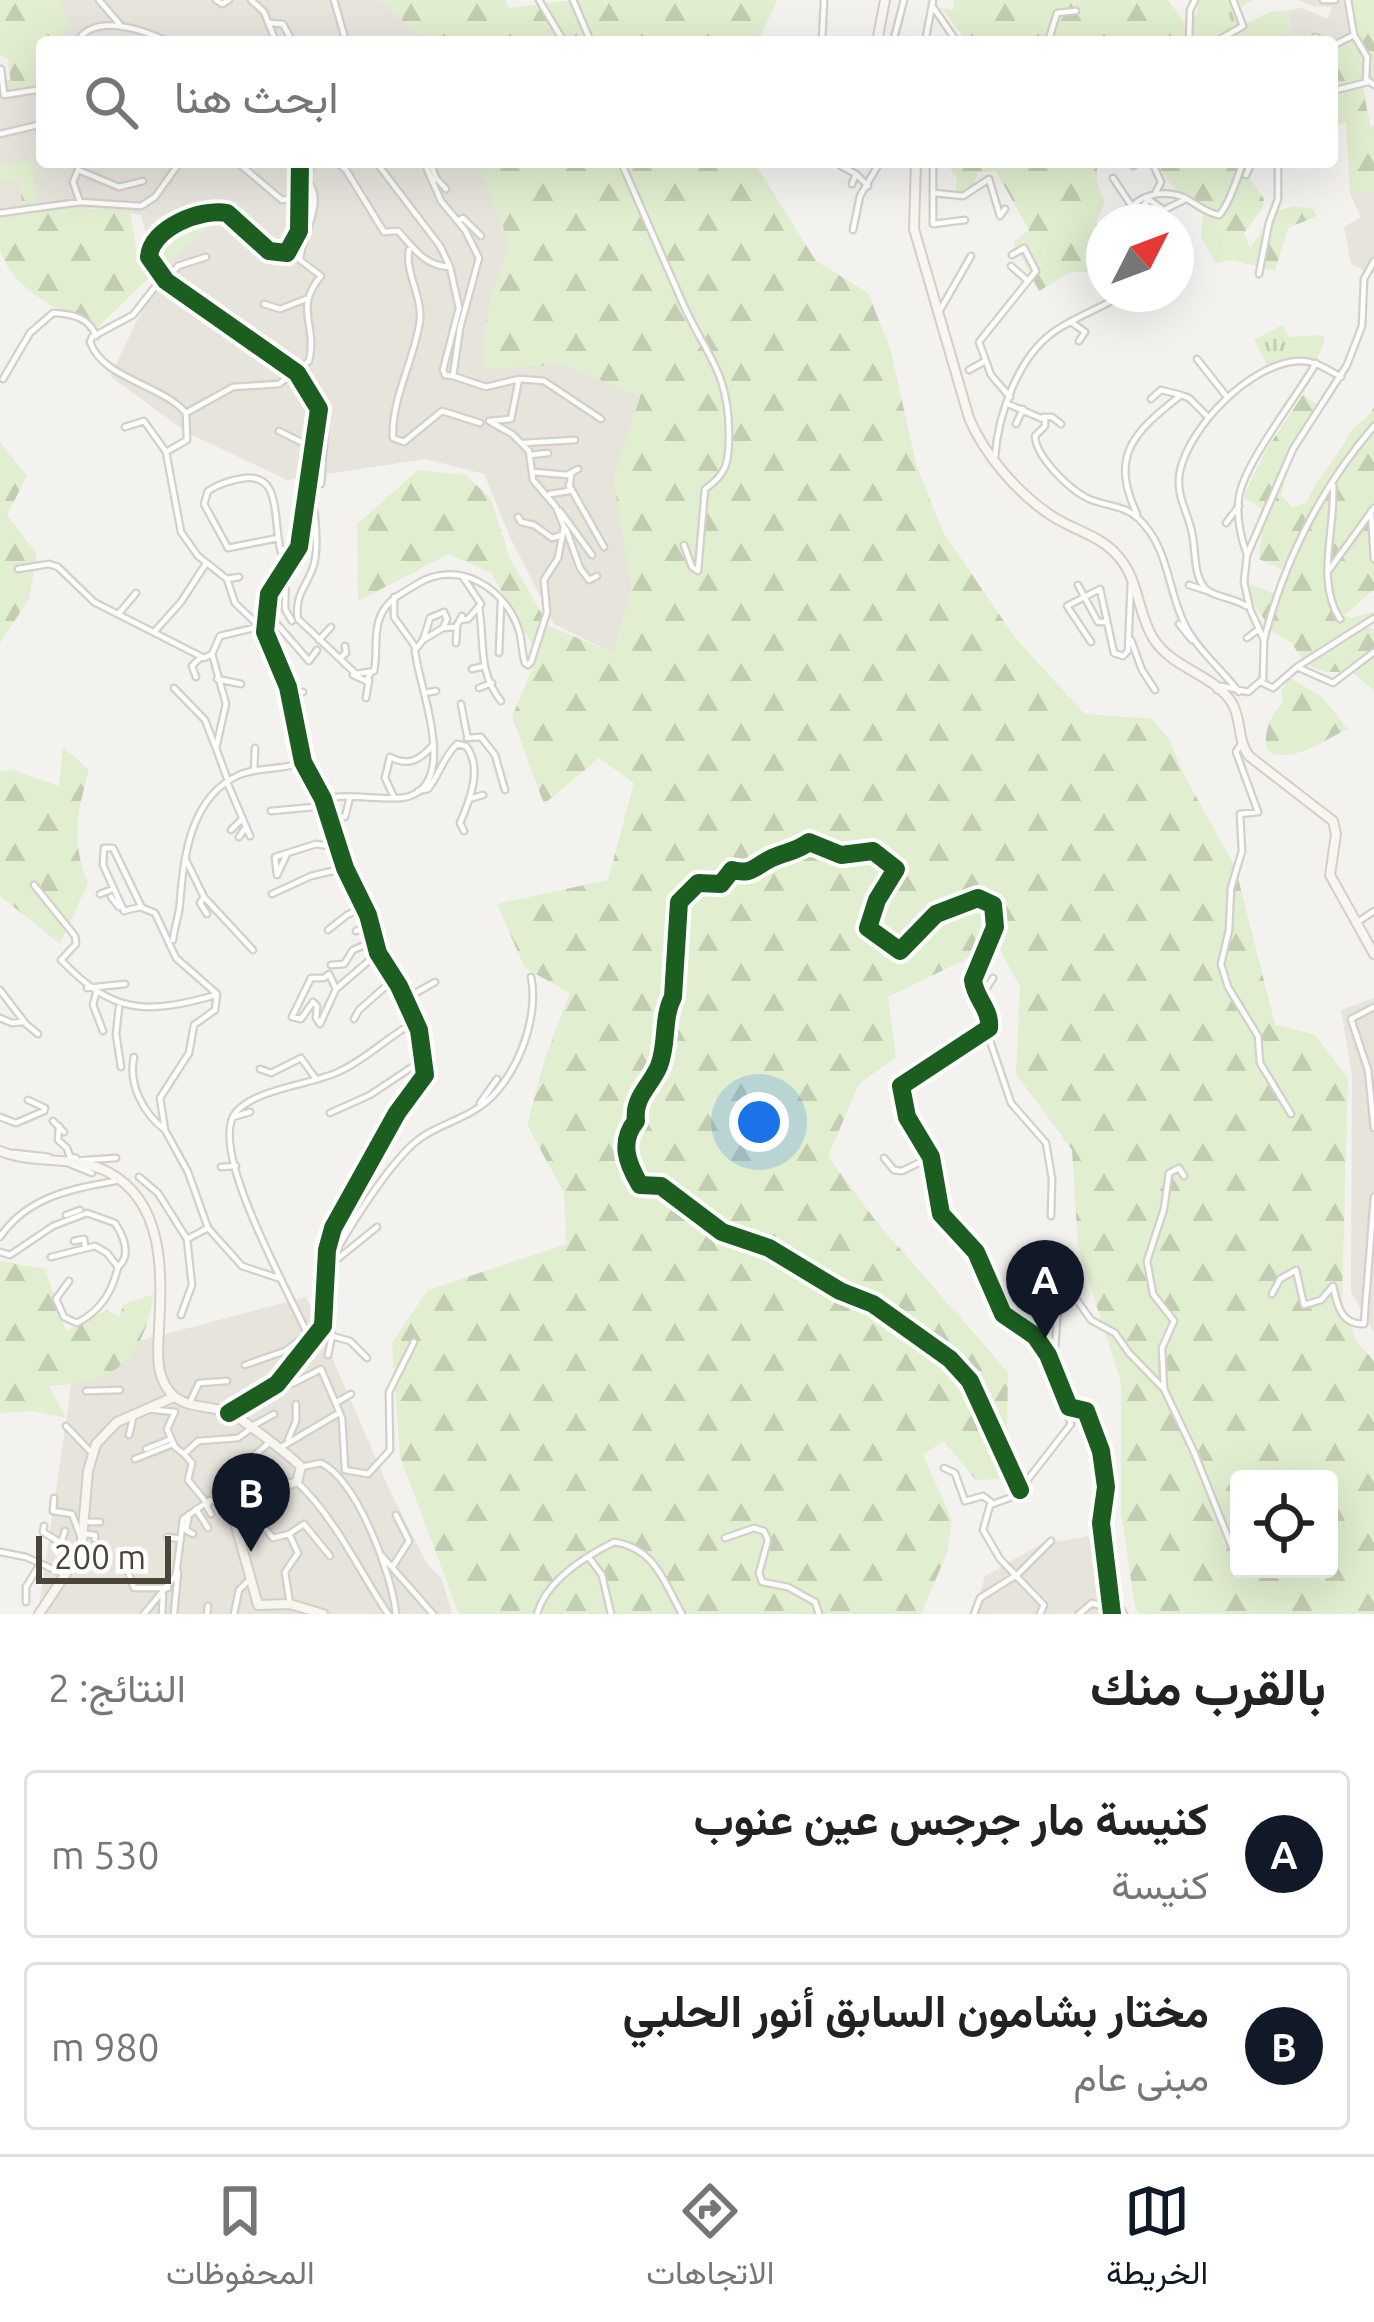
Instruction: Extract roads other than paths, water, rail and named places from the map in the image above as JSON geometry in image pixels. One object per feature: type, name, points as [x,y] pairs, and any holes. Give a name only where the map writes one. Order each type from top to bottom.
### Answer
[{"type":"street","points":[[99,0],[136,36]]},
{"type":"street","points":[[216,0],[222,4],[230,0]]},
{"type":"street","points":[[251,0],[270,23],[273,36]]},
{"type":"street","points":[[260,0],[261,9]]},
{"type":"street","points":[[334,0],[344,36]]},
{"type":"street","points":[[539,0],[560,36]]},
{"type":"street","points":[[573,0],[588,36]]},
{"type":"street","points":[[822,36],[824,0]]},
{"type":"street","points":[[879,36],[885,0]]},
{"type":"street","points":[[895,36],[904,0]]},
{"type":"street","points":[[1189,36],[1195,0]]},
{"type":"street","points":[[1226,36],[1243,26],[1233,0]]},
{"type":"street","points":[[1323,0],[1334,0]]},
{"type":"street","points":[[1338,90],[1371,83],[1348,0]]},
{"type":"street","points":[[926,36],[933,3]]},
{"type":"street","points":[[933,3],[953,36]]},
{"type":"street","points":[[1050,36],[1057,13],[1076,11]]},
{"type":"street","points":[[270,23],[283,24],[290,36]]},
{"type":"street","points":[[82,36],[88,29],[122,27]]},
{"type":"street","points":[[1338,43],[1354,35]]},
{"type":"street","points":[[1,69],[4,95],[36,90]]},
{"type":"street","points":[[0,134],[36,125]]},
{"type":"street","points":[[0,213],[80,202],[140,206],[155,197],[176,168]]},
{"type":"street","points":[[244,168],[282,200],[302,189]]},
{"type":"street","points":[[186,413],[233,387],[274,386],[306,366],[312,350],[307,299],[321,276],[300,260],[316,199],[301,168]]},
{"type":"street","points":[[262,626],[269,594],[299,547],[320,417],[310,389],[297,373],[164,279],[149,256],[152,241],[208,212],[224,212],[268,251],[287,253],[299,230],[303,175],[309,168]]},
{"type":"street","points":[[344,168],[384,232],[398,232],[409,250],[440,267],[450,267]]},
{"type":"street","points":[[381,168],[428,225],[450,267],[459,308],[443,370],[446,375],[485,386],[519,379],[544,381],[601,419]]},
{"type":"street","points":[[429,168],[444,206],[476,248],[479,261],[460,328],[453,376]]},
{"type":"street","points":[[624,168],[728,396],[728,466],[721,478],[704,489],[698,571],[690,565],[684,544]]},
{"type":"street","points":[[845,168],[868,186]]},
{"type":"street","points":[[853,230],[859,200],[877,168]]},
{"type":"street","points":[[916,168],[914,229],[969,418],[983,446],[1045,511],[1109,547],[1132,578],[1158,646],[1217,690],[1234,709],[1241,743],[1249,755],[1333,821],[1336,834],[1330,875],[1374,954]]},
{"type":"street","points":[[933,168],[933,224],[965,220]]},
{"type":"street","points":[[1155,168],[1167,195]]},
{"type":"street","points":[[1135,204],[1167,195],[1185,198],[1212,214],[1222,213],[1245,168]]},
{"type":"street","points":[[1246,175],[1247,168]]},
{"type":"street","points":[[1259,274],[1268,223],[1278,199],[1279,168]]},
{"type":"street","points":[[80,202],[73,182],[78,170],[119,187],[143,182]]},
{"type":"street","points":[[852,184],[856,174]]},
{"type":"street","points":[[1113,178],[1130,204]]},
{"type":"street","points":[[935,193],[963,196],[988,179],[1000,216],[1005,209]]},
{"type":"street","points":[[434,180],[446,189]]},
{"type":"street","points":[[1144,204],[1159,191],[1161,182]]},
{"type":"street","points":[[1146,201],[1164,210],[1185,198]]},
{"type":"street","points":[[458,220],[463,218],[481,236]]},
{"type":"street","points":[[1012,256],[1021,247],[1025,249],[1036,271],[979,342],[1009,400],[1061,424]]},
{"type":"street","points":[[409,250],[405,263],[421,305],[420,322],[393,438],[404,442],[442,411],[480,423]]},
{"type":"street","points":[[939,312],[971,256]]},
{"type":"street","points":[[166,452],[187,440],[186,413],[167,396],[111,367],[95,354],[90,342],[138,311],[178,266],[206,257]]},
{"type":"street","points":[[1247,555],[1293,449],[1341,377],[1362,326],[1364,279],[1374,261]]},
{"type":"street","points":[[1011,266],[1030,281]]},
{"type":"street","points":[[264,304],[280,309],[307,299]]},
{"type":"street","points":[[994,459],[996,434],[1009,400],[1038,345],[1090,312]]},
{"type":"street","points":[[3,379],[30,333],[53,314],[78,317],[96,336]]},
{"type":"street","points":[[1071,322],[1085,332],[1079,341]]},
{"type":"street","points":[[90,362],[95,354]]},
{"type":"street","points":[[1197,359],[1227,397]]},
{"type":"street","points":[[969,370],[985,361]]},
{"type":"street","points":[[1208,591],[1180,506],[1179,481],[1186,452],[1227,397],[1282,364],[1316,364],[1341,377]]},
{"type":"street","points":[[1264,640],[1244,582],[1247,555],[1241,489],[1316,364]]},
{"type":"street","points":[[519,379],[511,418],[489,421],[523,443],[544,493],[592,555]]},
{"type":"street","points":[[1151,399],[1161,390],[1181,395],[1209,418]]},
{"type":"street","points":[[1181,395],[1142,426],[1124,466],[1124,486],[1162,551],[1177,604],[1197,641]]},
{"type":"street","points":[[572,404],[591,410]]},
{"type":"street","points":[[1016,424],[1023,409]]},
{"type":"street","points":[[1273,416],[1281,421]]},
{"type":"street","points":[[320,417],[326,417],[321,484]]},
{"type":"street","points":[[1043,417],[1046,424],[1035,436],[1036,446],[1070,486],[1087,498],[1118,505],[1140,520]]},
{"type":"street","points":[[125,428],[144,421],[166,452],[177,525],[206,562],[227,579],[235,603],[262,626],[290,697],[303,763],[373,924],[377,952],[415,1022],[424,1059],[422,1084],[397,1113],[329,1239],[323,1326],[277,1384],[230,1413]]},
{"type":"street","points":[[1217,690],[1222,686],[1240,692],[1261,682],[1264,640],[1299,538],[1342,465],[1374,426]]},
{"type":"street","points":[[1042,429],[1053,431]]},
{"type":"street","points":[[278,431],[315,449]]},
{"type":"street","points":[[983,446],[996,434]]},
{"type":"street","points":[[523,443],[575,440]]},
{"type":"street","points":[[530,454],[548,453]]},
{"type":"street","points":[[524,474],[536,480],[571,475],[578,469]]},
{"type":"street","points":[[544,493],[561,494],[571,475]]},
{"type":"street","points":[[278,538],[232,549],[225,545],[201,505],[208,491],[256,477],[270,488],[278,538],[280,556],[287,565],[285,609],[292,621]]},
{"type":"street","points":[[1333,485],[1329,570],[1331,602],[1340,619]]},
{"type":"street","points":[[308,486],[315,515],[314,562],[296,607],[301,622],[360,676],[369,677]]},
{"type":"street","points":[[568,487],[604,547]]},
{"type":"street","points":[[1226,523],[1239,506]]},
{"type":"street","points":[[556,507],[586,578],[597,576]]},
{"type":"street","points":[[1329,570],[1373,510]]},
{"type":"street","points":[[1373,510],[1374,559]]},
{"type":"street","points":[[202,522],[210,517]]},
{"type":"street","points":[[518,517],[552,538],[563,531]]},
{"type":"street","points":[[366,698],[376,666],[379,618],[394,597],[430,577],[461,574],[473,578],[501,602],[518,629],[528,665],[548,606],[544,580],[558,558],[563,531]]},
{"type":"street","points":[[542,545],[546,535]]},
{"type":"street","points":[[155,632],[206,562]]},
{"type":"street","points":[[18,569],[53,565],[67,572],[94,602],[201,657]]},
{"type":"street","points":[[461,574],[478,595],[480,651],[501,701]]},
{"type":"street","points":[[227,579],[239,577]]},
{"type":"street","points":[[1091,642],[1068,604],[1100,589],[1112,649],[1120,656],[1128,651],[1132,578]]},
{"type":"street","points":[[1227,595],[1244,582]]},
{"type":"street","points":[[1078,585],[1098,622],[1107,622]]},
{"type":"street","points":[[1189,585],[1227,595],[1250,610]]},
{"type":"street","points":[[120,612],[136,593]]},
{"type":"street","points":[[394,597],[394,617],[416,648],[434,744],[430,771],[418,791]]},
{"type":"street","points":[[499,653],[501,602]]},
{"type":"street","points":[[416,648],[479,608]]},
{"type":"street","points":[[266,610],[281,634],[309,661],[317,650]]},
{"type":"street","points":[[423,640],[433,615],[446,614],[443,628]]},
{"type":"street","points":[[1261,682],[1270,689],[1374,618]]},
{"type":"street","points":[[456,644],[460,621]]},
{"type":"street","points":[[1179,624],[1240,692]]},
{"type":"street","points":[[216,748],[226,704],[212,654],[220,636],[262,626]]},
{"type":"street","points":[[320,640],[331,627]]},
{"type":"street","points":[[1129,628],[1135,653],[1155,690]]},
{"type":"street","points":[[1247,638],[1259,629]]},
{"type":"street","points":[[338,656],[346,653],[345,646]]},
{"type":"street","points":[[1297,667],[1333,683],[1374,652]]},
{"type":"street","points":[[196,677],[192,666],[212,654]]},
{"type":"street","points":[[472,669],[485,666]]},
{"type":"street","points":[[278,683],[276,675],[282,673]]},
{"type":"street","points":[[217,679],[241,684]]},
{"type":"street","points":[[479,688],[492,682]]},
{"type":"street","points":[[174,688],[199,709],[207,724],[250,836]]},
{"type":"street","points":[[424,693],[436,691]]},
{"type":"street","points":[[290,697],[303,692]]},
{"type":"street","points":[[461,704],[463,741],[475,760],[468,812],[460,823],[464,831]]},
{"type":"street","points":[[272,811],[350,796],[394,797],[428,789],[443,768],[446,754],[463,741],[481,737],[495,754],[506,790]]},
{"type":"street","points":[[1241,743],[1236,752],[1258,812],[1240,814],[1242,851],[1231,888],[1221,964],[1228,987],[1258,1036],[1260,1063],[1291,1114]]},
{"type":"street","points":[[394,797],[385,778],[390,757],[404,763],[416,761],[434,744]]},
{"type":"street","points":[[254,771],[255,748]]},
{"type":"street","points":[[290,751],[301,751]]},
{"type":"street","points":[[218,994],[186,968],[172,949],[170,934],[204,806],[227,781],[303,763]]},
{"type":"street","points":[[469,799],[483,795]]},
{"type":"street","points":[[328,816],[345,817],[350,796]]},
{"type":"street","points":[[231,830],[242,819]]},
{"type":"street","points":[[239,837],[246,827]]},
{"type":"street","points":[[989,1012],[973,980],[995,927],[993,905],[988,901],[973,899],[936,914],[900,951],[868,928],[896,869],[877,853],[841,855],[809,842],[754,872],[732,870],[721,884],[703,881],[679,902],[673,997],[666,1010],[669,1031],[659,1065],[636,1102],[636,1121],[624,1145],[640,1185],[661,1186],[722,1232],[769,1248],[840,1291],[873,1304],[963,1370],[1020,1490]]},
{"type":"street","points":[[287,854],[316,844],[337,848]]},
{"type":"street","points":[[142,908],[120,857],[106,846],[101,856],[112,893],[124,910],[142,908],[155,913],[170,934]]},
{"type":"street","points":[[188,856],[204,897],[254,950]]},
{"type":"street","points":[[272,894],[311,876],[345,868]]},
{"type":"street","points":[[340,883],[350,880]]},
{"type":"street","points":[[34,885],[75,936],[76,944],[61,960],[87,988],[119,1005],[172,1005],[218,994]]},
{"type":"street","points":[[100,894],[112,893]]},
{"type":"street","points":[[204,897],[200,903],[207,914]]},
{"type":"street","points":[[328,930],[364,908]]},
{"type":"street","points":[[1356,924],[1374,911]]},
{"type":"street","points":[[356,931],[373,924]]},
{"type":"street","points":[[331,965],[344,964],[353,950],[374,940]]},
{"type":"street","points":[[336,989],[329,974],[311,978],[292,1017],[301,1019],[313,1003],[320,1024],[336,989],[377,952]]},
{"type":"street","points":[[327,1266],[409,1148],[427,1133],[478,1108],[509,1072],[523,1045],[534,993],[531,977]]},
{"type":"street","points":[[992,978],[986,989],[987,1032],[1011,1103],[1046,1143],[1051,1216]]},
{"type":"street","points":[[354,1019],[394,979]]},
{"type":"street","points":[[405,999],[435,982]]},
{"type":"street","points":[[87,988],[125,984]]},
{"type":"street","points":[[0,990],[38,1034]]},
{"type":"street","points":[[96,993],[93,1005],[103,1031]]},
{"type":"street","points":[[165,1130],[161,1094],[189,1053],[196,1022],[217,1007],[218,994]]},
{"type":"street","points":[[172,1005],[174,995]]},
{"type":"street","points":[[119,1005],[116,1034],[121,1067]]},
{"type":"street","points":[[1374,1007],[1351,1018],[1368,1070],[1374,1127]]},
{"type":"street","points":[[0,1018],[12,1024],[24,1022]]},
{"type":"street","points":[[311,1343],[252,1222],[230,1138],[233,1117],[240,1108],[316,1079],[415,1022]]},
{"type":"street","points":[[987,1032],[899,1088],[907,1117],[931,1157],[941,1214],[975,1250],[1003,1314],[1035,1336],[1048,1355],[1069,1407],[1066,1414],[1071,1424],[1020,1490],[1008,1501],[988,1508],[983,1533],[1000,1559],[1044,1605]]},
{"type":"street","points":[[134,1057],[139,1098],[165,1130],[188,1172],[208,1228],[242,1266],[253,1273],[281,1276]]},
{"type":"street","points":[[260,1069],[271,1073],[301,1058],[316,1079]]},
{"type":"street","points":[[330,1113],[366,1100],[424,1059]]},
{"type":"street","points":[[478,1108],[497,1079]]},
{"type":"street","points":[[0,1117],[16,1123],[44,1111],[28,1100]]},
{"type":"street","points":[[233,1117],[250,1112]]},
{"type":"street","points":[[52,1120],[63,1129],[58,1140],[68,1148],[70,1162]]},
{"type":"street","points":[[5,1153],[97,1167],[120,1180],[142,1203],[154,1232],[160,1271],[159,1365],[165,1385],[174,1397],[189,1404],[230,1413],[301,1467]]},
{"type":"street","points":[[884,1158],[894,1170],[902,1171],[931,1157]]},
{"type":"street","points":[[70,1162],[116,1158]]},
{"type":"street","points":[[70,1162],[92,1173]]},
{"type":"street","points":[[221,1167],[236,1166]]},
{"type":"street","points":[[1164,1389],[1162,1348],[1174,1321],[1153,1294],[1147,1261],[1164,1210],[1169,1173],[1179,1168],[1184,1176]]},
{"type":"street","points":[[354,1178],[368,1169]]},
{"type":"street","points":[[139,1177],[158,1193],[187,1239],[192,1285],[181,1315]]},
{"type":"street","points":[[0,1237],[32,1205],[63,1192],[120,1180]]},
{"type":"street","points":[[1272,1294],[1280,1279],[1296,1270],[1304,1305],[1315,1304],[1333,1286],[1336,1304],[1346,1318],[1364,1324],[1374,1198]]},
{"type":"street","points":[[0,1252],[10,1255],[66,1214],[80,1210]]},
{"type":"street","points":[[66,1214],[92,1213],[116,1220],[125,1254],[96,1312],[73,1324],[56,1299],[69,1281]]},
{"type":"street","points":[[329,1239],[346,1220]]},
{"type":"street","points":[[327,1266],[377,1227]]},
{"type":"street","points":[[187,1239],[208,1228]]},
{"type":"street","points":[[74,1241],[84,1239],[85,1247]]},
{"type":"street","points":[[119,1239],[125,1254]]},
{"type":"street","points":[[50,1257],[100,1244],[118,1267]]},
{"type":"street","points":[[188,1255],[197,1263]]},
{"type":"street","points":[[1048,1355],[1054,1348],[1058,1304],[1067,1286],[1091,1320],[1115,1333],[1164,1389],[1230,1542]]},
{"type":"street","points":[[326,1310],[332,1336],[328,1355]]},
{"type":"street","points":[[245,1365],[285,1351],[308,1334]]},
{"type":"street","points":[[332,1336],[350,1341],[367,1358]]},
{"type":"street","points":[[345,1471],[368,1474],[390,1450],[388,1393],[414,1342]]},
{"type":"street","points":[[278,1370],[292,1366]]},
{"type":"street","points":[[277,1384],[294,1383],[320,1368],[350,1432]]},
{"type":"street","points":[[189,1404],[199,1383],[227,1381]]},
{"type":"street","points":[[86,1390],[119,1390]]},
{"type":"street","points":[[337,1402],[351,1394]]},
{"type":"street","points":[[39,1614],[66,1576],[84,1538],[92,1452],[111,1427],[174,1397]]},
{"type":"street","points":[[288,1440],[296,1421],[296,1404]]},
{"type":"street","points":[[1069,1407],[1086,1411],[1100,1451],[1106,1492],[1101,1523],[1112,1612]]},
{"type":"street","points":[[146,1408],[175,1412],[167,1426],[172,1441],[192,1463],[188,1480],[208,1501]]},
{"type":"street","points":[[129,1436],[134,1414]]},
{"type":"street","points":[[184,1454],[198,1441],[238,1438],[274,1414]]},
{"type":"street","points":[[341,1415],[342,1479]]},
{"type":"street","points":[[232,1489],[230,1478],[239,1469],[273,1446],[341,1415]]},
{"type":"street","points":[[66,1426],[92,1452]]},
{"type":"street","points":[[146,1449],[172,1441]]},
{"type":"street","points":[[135,1459],[172,1441]]},
{"type":"street","points":[[301,1467],[317,1462],[342,1479],[390,1579],[392,1614]]},
{"type":"street","points":[[297,1482],[301,1467]]},
{"type":"street","points":[[948,1468],[965,1501],[983,1496],[996,1504]]},
{"type":"street","points":[[239,1469],[252,1476]]},
{"type":"street","points":[[231,1508],[249,1495],[297,1482]]},
{"type":"street","points":[[297,1482],[326,1511],[338,1538],[392,1614]]},
{"type":"street","points":[[215,1492],[232,1489]]},
{"type":"street","points":[[221,1501],[232,1489]]},
{"type":"street","points":[[54,1498],[53,1520],[43,1526],[44,1532],[61,1544],[65,1531]]},
{"type":"street","points":[[208,1501],[212,1514]]},
{"type":"street","points":[[174,1614],[183,1519],[208,1501],[221,1501],[231,1508],[242,1539],[256,1610],[296,1608],[323,1614]]},
{"type":"street","points":[[196,1509],[208,1528]]},
{"type":"street","points":[[53,1511],[72,1514],[84,1538]]},
{"type":"street","points":[[189,1514],[186,1530],[193,1534]]},
{"type":"street","points":[[393,1566],[409,1541],[396,1515]]},
{"type":"street","points":[[86,1522],[100,1522]]},
{"type":"street","points":[[242,1539],[264,1528],[273,1538],[304,1524],[330,1556]]},
{"type":"street","points":[[724,1538],[754,1528],[764,1531],[768,1540],[760,1580],[815,1602],[818,1614]]},
{"type":"street","points":[[84,1538],[95,1534],[95,1539]]},
{"type":"street","points":[[289,1534],[298,1553],[284,1572],[296,1608]]},
{"type":"street","points":[[167,1537],[181,1539]]},
{"type":"street","points":[[974,1614],[980,1598],[1018,1574],[1052,1541]]},
{"type":"street","points":[[537,1614],[548,1588],[614,1542],[638,1550],[662,1573],[682,1614]]},
{"type":"street","points":[[0,1552],[66,1576]]},
{"type":"street","points":[[378,1552],[433,1614]]},
{"type":"street","points":[[122,1555],[134,1588],[165,1591]]},
{"type":"street","points":[[589,1558],[602,1575],[611,1614]]},
{"type":"street","points":[[26,1602],[26,1587],[40,1563]]},
{"type":"street","points":[[144,1614],[178,1568]]},
{"type":"street","points":[[234,1614],[239,1590],[249,1580]]},
{"type":"street","points":[[1107,1580],[1124,1614]]},
{"type":"street","points":[[161,1614],[165,1591]]},
{"type":"street","points":[[1040,1614],[1052,1599]]},
{"type":"street","points":[[1079,1614],[1092,1603],[1112,1612]]},
{"type":"place","name":"كنيسة مار جرجس عين عنوب","points":[[1045,1339]]},
{"type":"place","name":"مختار بشامون السابق أنور الحلبي","points":[[251,1552]]}]
